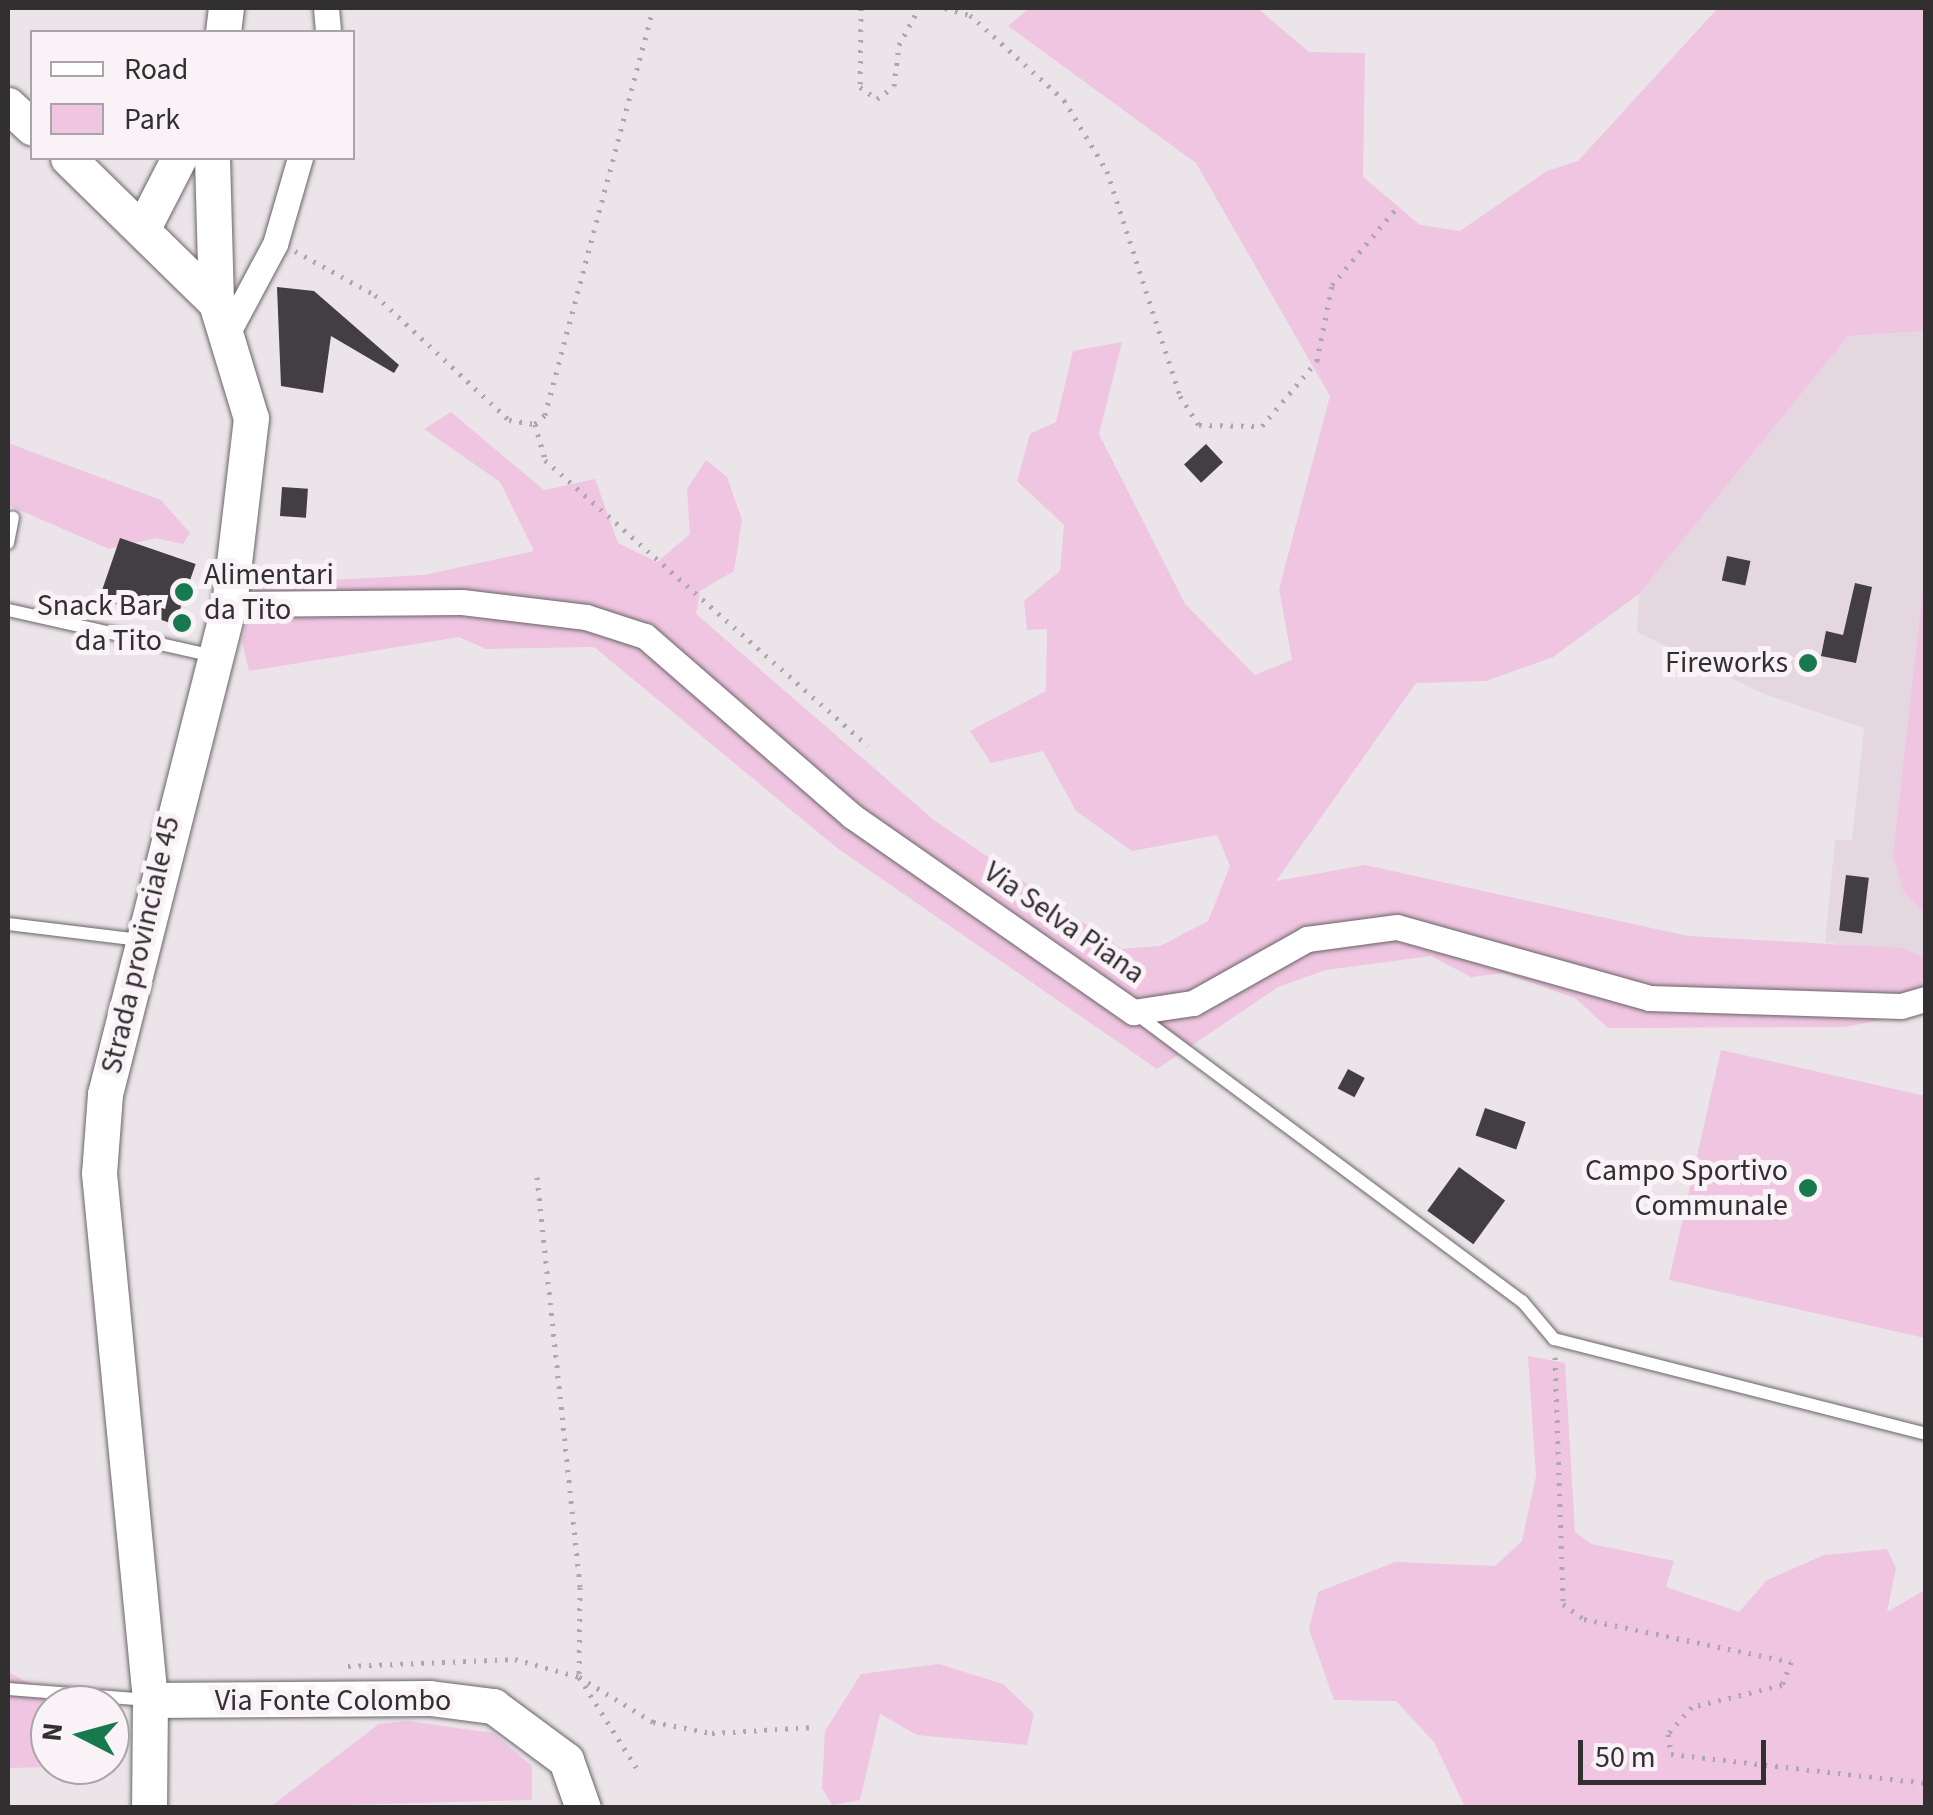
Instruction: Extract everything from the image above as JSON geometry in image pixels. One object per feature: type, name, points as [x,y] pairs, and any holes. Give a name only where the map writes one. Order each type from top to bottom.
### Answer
[{"type":"main road","points":[[8,105],[30,125]]},
{"type":"main road","name":"Strada provinciale 45","points":[[70,160],[150,232],[222,316],[251,418],[229,604],[106,1094],[99,1173],[150,1700],[148,1808]]},
{"type":"main road","points":[[212,160],[210,193],[222,316]]},
{"type":"main road","points":[[98,184],[173,168]]},
{"type":"main road","points":[[173,168],[150,232],[183,227],[210,193]]},
{"type":"main road","name":"Via Fonte Colombo","points":[[150,1700],[430,1698],[493,1706],[566,1760],[583,1808]]},
{"type":"street","points":[[222,316],[275,244],[299,160]]},
{"type":"street","name":"Via Selva Piana","points":[[229,604],[462,602],[586,617],[645,636],[852,816],[1134,1012],[1192,1003],[1308,939],[1397,927],[1649,998],[1926,999]]},
{"type":"lane","points":[[8,543],[13,517]]},
{"type":"lane","points":[[8,610],[216,656]]},
{"type":"lane","points":[[8,924],[142,941]]},
{"type":"lane","points":[[1134,1012],[1522,1300],[1554,1339],[1926,1434]]},
{"type":"lane","points":[[8,1688],[150,1700]]},
{"type":"path","points":[[275,244],[347,274],[509,420],[534,424],[545,415],[653,8]]},
{"type":"path","points":[[861,8],[860,87],[877,99],[894,86],[898,45],[920,8]]},
{"type":"path","points":[[945,8],[970,15],[1064,100],[1090,142],[1132,236],[1180,396],[1199,425],[1262,426],[1317,361],[1340,272],[1396,210]]},
{"type":"path","points":[[534,424],[545,460],[868,746]]},
{"type":"path","points":[[537,1177],[580,1587],[579,1678],[636,1767]]},
{"type":"path","points":[[1554,1339],[1557,1588],[1584,1619],[1791,1662],[1782,1685],[1692,1707],[1668,1734],[1671,1754],[1926,1783]]},
{"type":"shaded area","name":"Fireworks","points":[[1925,331],[1925,571],[1904,893],[1925,914],[1924,957],[1825,942],[1835,840],[1852,840],[1864,728],[1764,694],[1637,632],[1639,594],[1848,336]]},
{"type":"green space","points":[[1029,8],[1257,8],[1309,52],[1365,53],[1363,177],[1420,225],[1460,231],[1547,171],[1578,161],[1718,8],[1925,8],[1925,331],[1848,336],[1639,594],[1553,657],[1486,681],[1416,683],[1276,881],[1365,865],[1688,936],[1901,948],[1924,957],[1922,992],[1903,1016],[1844,1027],[1608,1028],[1575,998],[1503,973],[1471,977],[1431,956],[1326,970],[1278,987],[1157,1069],[837,848],[594,647],[486,649],[459,637],[249,671],[242,641],[256,584],[424,575],[534,551],[500,482],[424,429],[451,412],[544,490],[595,479],[618,543],[657,562],[690,534],[687,489],[706,460],[727,477],[742,520],[734,571],[700,591],[696,614],[934,820],[1122,949],[1160,946],[1208,921],[1230,866],[1217,835],[1132,851],[1076,811],[1043,751],[991,763],[970,731],[1046,691],[1047,629],[1027,630],[1024,601],[1060,571],[1064,525],[1017,481],[1030,434],[1056,422],[1073,351],[1122,342],[1099,434],[1185,604],[1255,675],[1292,660],[1279,589],[1330,396],[1196,163],[1008,26]]},
{"type":"green space","points":[[8,443],[161,500],[190,533],[183,544],[156,538],[109,549],[8,505]]},
{"type":"green space","points":[[1925,571],[1925,914],[1904,893],[1893,856]]},
{"type":"green space","name":"Campo Sportivo Communale","points":[[1721,1050],[1925,1096],[1925,1338],[1669,1280]]},
{"type":"green space","points":[[1528,1356],[1565,1363],[1575,1532],[1591,1544],[1674,1561],[1666,1587],[1739,1612],[1767,1580],[1824,1555],[1887,1549],[1896,1568],[1887,1612],[1925,1590],[1925,1807],[1465,1807],[1434,1742],[1396,1701],[1334,1700],[1309,1629],[1318,1592],[1395,1562],[1495,1566],[1522,1541],[1536,1476]]},
{"type":"green space","points":[[939,1664],[1003,1684],[1034,1714],[1027,1745],[917,1735],[880,1714],[860,1800],[832,1805],[822,1788],[825,1731],[861,1674]]},
{"type":"green space","points":[[8,1672],[33,1685],[30,1685],[30,1768],[8,1768]]},
{"type":"green space","points":[[407,1721],[493,1733],[532,1766],[532,1800],[270,1807],[379,1724]]},
{"type":"building","points":[[277,287],[314,291],[399,365],[394,373],[331,336],[323,393],[281,386]]},
{"type":"building","points":[[1206,444],[1223,462],[1201,483],[1184,464]]},
{"type":"building","points":[[282,487],[308,489],[306,518],[280,516]]},
{"type":"building","points":[[120,538],[196,564],[175,625],[99,599]]},
{"type":"building","points":[[1727,556],[1750,561],[1745,585],[1722,580]]},
{"type":"building","points":[[1855,583],[1872,587],[1856,663],[1821,656],[1826,631],[1843,635]]},
{"type":"building","points":[[1846,875],[1869,878],[1862,933],[1839,931]]},
{"type":"building","points":[[1348,1069],[1365,1078],[1354,1097],[1338,1088]]},
{"type":"building","points":[[1485,1108],[1526,1122],[1516,1149],[1476,1135]]},
{"type":"building","points":[[1459,1167],[1505,1201],[1473,1244],[1427,1211]]},
{"type":"place","name":"Alimentari da Tito","points":[[184,592]]},
{"type":"place","name":"Snack Bar da Tito","points":[[182,623]]},
{"type":"place","name":"Fireworks","points":[[1808,663]]},
{"type":"place","name":"Campo Sportivo Communale","points":[[1808,1188]]}]
